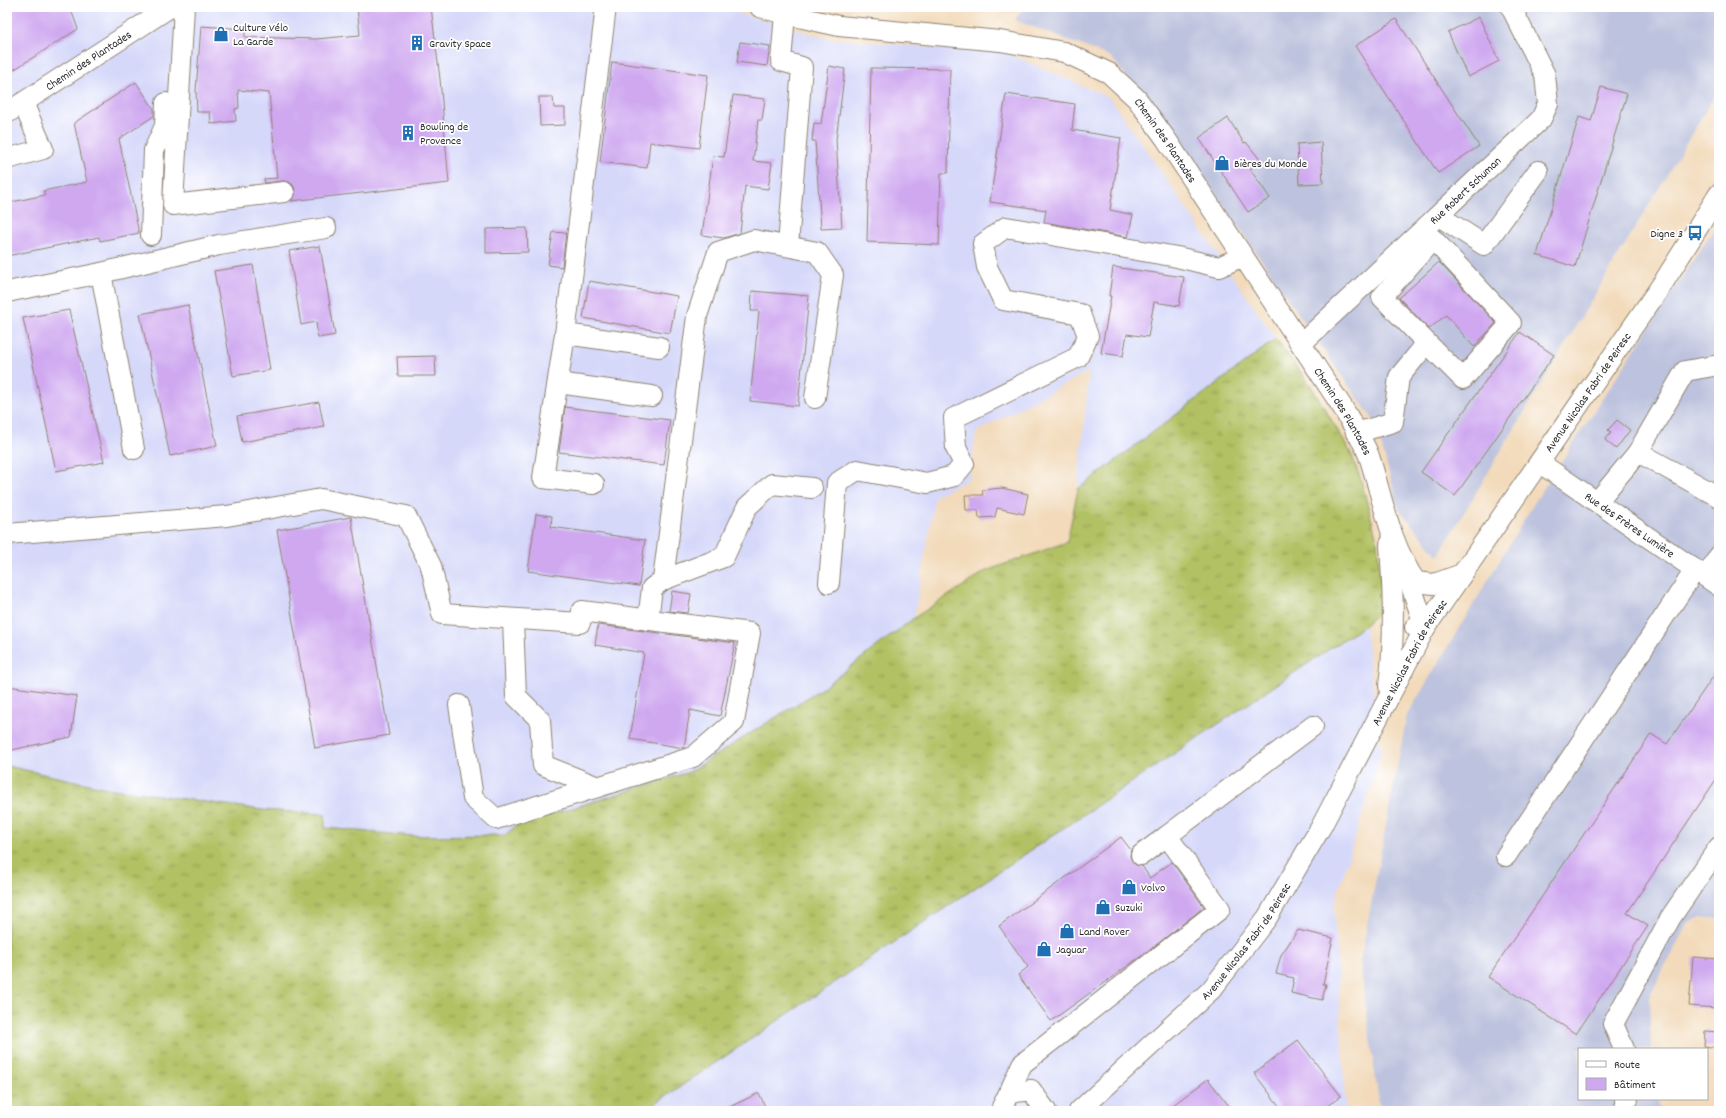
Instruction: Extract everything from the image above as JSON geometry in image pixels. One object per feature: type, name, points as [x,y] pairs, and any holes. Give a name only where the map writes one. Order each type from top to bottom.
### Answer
[{"type":"street","name":"Chemin des Plantades","points":[[15,108],[170,7]]},
{"type":"street","points":[[151,235],[154,150],[165,126],[170,7]]},
{"type":"street","points":[[184,7],[173,205],[284,192]]},
{"type":"street","points":[[594,484],[543,478],[565,334],[606,7]]},
{"type":"street","name":"Chemin des Plantades","points":[[760,7],[839,26],[1000,41],[1064,52],[1109,73],[1137,99],[1166,139],[1343,408],[1368,454],[1389,524]]},
{"type":"street","name":"Rue Robert Schuman","points":[[1301,344],[1541,119],[1548,104],[1546,75],[1511,7]]},
{"type":"street","points":[[785,14],[781,61],[802,67],[788,246]]},
{"type":"street","points":[[7,159],[43,149],[15,108]]},
{"type":"street","points":[[1438,216],[1484,245],[1538,171]]},
{"type":"street","name":"Avenue Nicolas Fabri de Peiresc","points":[[1079,1111],[1211,990],[1267,918],[1321,827],[1425,628],[1663,283],[1719,194]]},
{"type":"street","points":[[829,583],[837,483],[857,470],[927,483],[954,476],[964,464],[956,448],[954,418],[1078,356],[1088,336],[1080,314],[1003,300],[987,267],[983,244],[1006,227],[1177,257],[1219,267],[1243,256]]},
{"type":"street","points":[[7,292],[101,274],[219,245],[326,228]]},
{"type":"street","points":[[1433,239],[1511,323],[1463,379],[1427,343],[1382,298],[1433,239]]},
{"type":"street","points":[[663,580],[697,316],[718,252],[754,240],[788,246],[817,252],[833,274],[815,398]]},
{"type":"street","points":[[101,274],[134,449]]},
{"type":"street","points":[[565,334],[659,347]]},
{"type":"street","points":[[1356,433],[1393,422],[1399,377],[1427,343]]},
{"type":"street","points":[[1597,502],[1638,452],[1685,371],[1719,365]]},
{"type":"street","points":[[558,383],[652,396]]},
{"type":"street","points":[[1638,452],[1719,497]]},
{"type":"street","name":"Rue des Frères Lumière","points":[[1540,463],[1707,578]]},
{"type":"street","points":[[648,620],[652,588],[663,580],[724,557],[747,507],[772,484],[812,488]]},
{"type":"street","points":[[7,534],[227,516],[321,499],[406,516],[431,566],[442,614],[513,620],[580,623],[582,611],[750,633],[734,722],[693,757],[496,819],[473,798],[459,705]]},
{"type":"street","points":[[1389,524],[1405,565],[1425,628],[1406,627],[1394,616]]},
{"type":"street","points":[[1387,700],[1393,653],[1394,616],[1389,524]]},
{"type":"street","points":[[1506,856],[1707,578],[1719,556]]},
{"type":"street","points":[[1405,565],[1416,582],[1434,584],[1462,574]]},
{"type":"street","points":[[513,620],[516,696],[540,720],[543,765],[598,787]]},
{"type":"street","points":[[1141,855],[1313,726]]},
{"type":"street","points":[[1006,1102],[1022,1064],[1220,909],[1167,836]]},
{"type":"street","points":[[1624,1048],[1613,1024],[1671,917],[1719,847]]},
{"type":"street","points":[[1006,1102],[1031,1090],[1046,1111]]},
{"type":"street","points":[[1626,1100],[1625,1101],[1627,1111]]},
{"type":"shaded area","points":[[7,7],[717,7],[826,38],[926,47],[1002,51],[1110,98],[1276,339],[1078,489],[1089,371],[976,432],[969,479],[935,496],[914,618],[824,687],[689,772],[517,825],[505,835],[414,836],[325,828],[324,814],[262,810],[107,788],[7,766]]},
{"type":"shaded area","points":[[1024,7],[1719,7],[1719,88],[1438,556],[1399,509],[1375,422],[1198,168],[1111,57],[1015,20]]},
{"type":"shaded area","points":[[1719,221],[1719,919],[1701,917],[1687,924],[1649,997],[1651,1048],[1578,1048],[1578,1100],[1658,1100],[1660,1111],[1380,1111],[1360,962],[1407,715],[1536,500]]},
{"type":"shaded area","points":[[1365,625],[1381,755],[1334,904],[1346,1111],[644,1111]]},
{"type":"green space","points":[[1276,339],[1311,386],[1350,451],[1361,480],[1377,540],[1383,609],[1365,625],[644,1111],[7,1111],[7,766],[107,788],[262,810],[325,814],[325,828],[414,836],[505,835],[517,825],[689,772],[824,687],[914,618],[986,571],[1067,542],[1078,489]]},
{"type":"building","points":[[7,7],[70,7],[78,29],[7,74]]},
{"type":"building","points":[[357,7],[431,7],[440,79],[449,183],[291,201],[295,196],[293,185],[289,182],[283,181],[265,183],[264,179],[277,178],[269,93],[238,90],[239,108],[235,109],[236,121],[211,124],[210,112],[197,112],[196,91],[201,26],[245,29],[245,37],[316,39],[360,35]]},
{"type":"building","points":[[1479,17],[1499,61],[1468,77],[1448,32]]},
{"type":"building","points":[[1396,19],[1479,146],[1438,173],[1355,46]]},
{"type":"building","points":[[740,42],[770,46],[767,66],[737,62]]},
{"type":"building","points":[[612,62],[708,75],[699,148],[650,142],[647,168],[600,162]]},
{"type":"building","points":[[829,66],[845,69],[836,140],[842,228],[821,229],[815,141],[812,141],[814,123],[821,124]]},
{"type":"building","points":[[871,68],[950,69],[948,173],[941,173],[939,245],[867,242]]},
{"type":"building","points":[[136,82],[154,109],[154,116],[119,139],[139,233],[100,241],[99,237],[7,256],[7,203],[45,195],[43,191],[87,182],[74,123]]},
{"type":"building","points":[[1601,87],[1627,94],[1575,267],[1537,255],[1579,117],[1591,121]]},
{"type":"building","points":[[1006,94],[1075,104],[1072,130],[1121,138],[1110,210],[1133,215],[1128,237],[1044,222],[1046,210],[990,202]]},
{"type":"building","points":[[733,95],[765,99],[762,120],[758,120],[753,161],[772,163],[768,189],[745,186],[740,233],[724,238],[702,235],[713,156],[724,157]]},
{"type":"building","points":[[539,97],[553,97],[554,108],[565,108],[565,125],[540,126]]},
{"type":"building","points":[[1228,118],[1244,143],[1246,142],[1261,161],[1250,169],[1270,198],[1248,212],[1199,138]]},
{"type":"building","points":[[1321,142],[1323,183],[1299,184],[1297,144]]},
{"type":"building","points":[[527,228],[528,252],[486,253],[486,229]]},
{"type":"building","points":[[553,232],[566,233],[562,267],[548,265]]},
{"type":"building","points":[[320,246],[335,335],[318,338],[316,322],[301,325],[289,251]]},
{"type":"building","points":[[1439,262],[1496,323],[1474,347],[1446,315],[1429,329],[1399,298]]},
{"type":"building","points":[[253,265],[270,370],[233,376],[214,271]]},
{"type":"building","points":[[1113,267],[1184,277],[1179,306],[1154,302],[1148,337],[1127,334],[1123,356],[1101,353],[1111,296],[1109,296]]},
{"type":"building","points":[[589,281],[677,296],[670,333],[583,318]]},
{"type":"building","points":[[752,291],[809,296],[798,406],[750,401],[759,311],[751,311]]},
{"type":"building","points":[[188,305],[217,446],[170,456],[140,314]]},
{"type":"building","points":[[69,310],[104,462],[56,471],[23,318]]},
{"type":"building","points":[[1520,332],[1554,355],[1455,496],[1421,472]]},
{"type":"building","points":[[435,356],[436,376],[398,376],[397,357]]},
{"type":"building","points":[[319,402],[324,427],[242,442],[237,416]]},
{"type":"building","points":[[565,407],[670,420],[664,465],[559,452]]},
{"type":"building","points":[[1617,420],[1630,430],[1616,449],[1605,440],[1611,433],[1608,430]]},
{"type":"building","points":[[1002,488],[1028,494],[1024,514],[997,508],[995,517],[979,518],[978,510],[966,510],[965,495],[983,495],[982,490]]},
{"type":"building","points":[[536,514],[552,516],[551,527],[645,540],[639,586],[528,571]]},
{"type":"building","points":[[351,517],[389,735],[315,748],[277,530]]},
{"type":"building","points":[[672,591],[691,594],[688,613],[669,611]]},
{"type":"building","points":[[598,625],[735,643],[720,716],[690,710],[684,748],[630,739],[644,653],[595,645]]},
{"type":"building","points":[[1719,668],[1719,775],[1627,913],[1648,926],[1576,1034],[1488,977],[1651,734],[1667,744]]},
{"type":"building","points":[[7,686],[77,696],[71,737],[7,751]]},
{"type":"building","points":[[1121,837],[1131,850],[1130,856],[1132,861],[1136,865],[1142,866],[1150,878],[1172,862],[1204,907],[1151,949],[1051,1021],[1018,975],[1028,967],[999,926]]},
{"type":"building","points":[[1298,930],[1333,938],[1323,984],[1326,984],[1322,1000],[1291,993],[1294,978],[1276,974],[1281,955]]},
{"type":"building","points":[[1693,957],[1719,959],[1716,1008],[1689,1006]]},
{"type":"building","points":[[1705,1031],[1719,1032],[1719,1048],[1704,1046]]},
{"type":"building","points":[[1298,1040],[1341,1096],[1320,1111],[1283,1111],[1254,1073]]},
{"type":"building","points":[[1208,1079],[1233,1111],[1165,1111]]},
{"type":"building","points":[[759,1093],[767,1111],[721,1111]]},
{"type":"place","name":"Culture Vélo La Garde","points":[[221,34]]},
{"type":"place","name":"Gravity Space","points":[[417,43]]},
{"type":"place","name":"Bowling de Provence","points":[[408,133]]},
{"type":"place","name":"Bières du Monde","points":[[1222,163]]},
{"type":"place","name":"Digne 3","points":[[1695,233]]},
{"type":"place","name":"Volvo","points":[[1129,887]]},
{"type":"place","name":"Suzuki","points":[[1103,907]]},
{"type":"place","name":"Land Rover","points":[[1067,931]]},
{"type":"place","name":"Jaguar","points":[[1044,949]]}]
